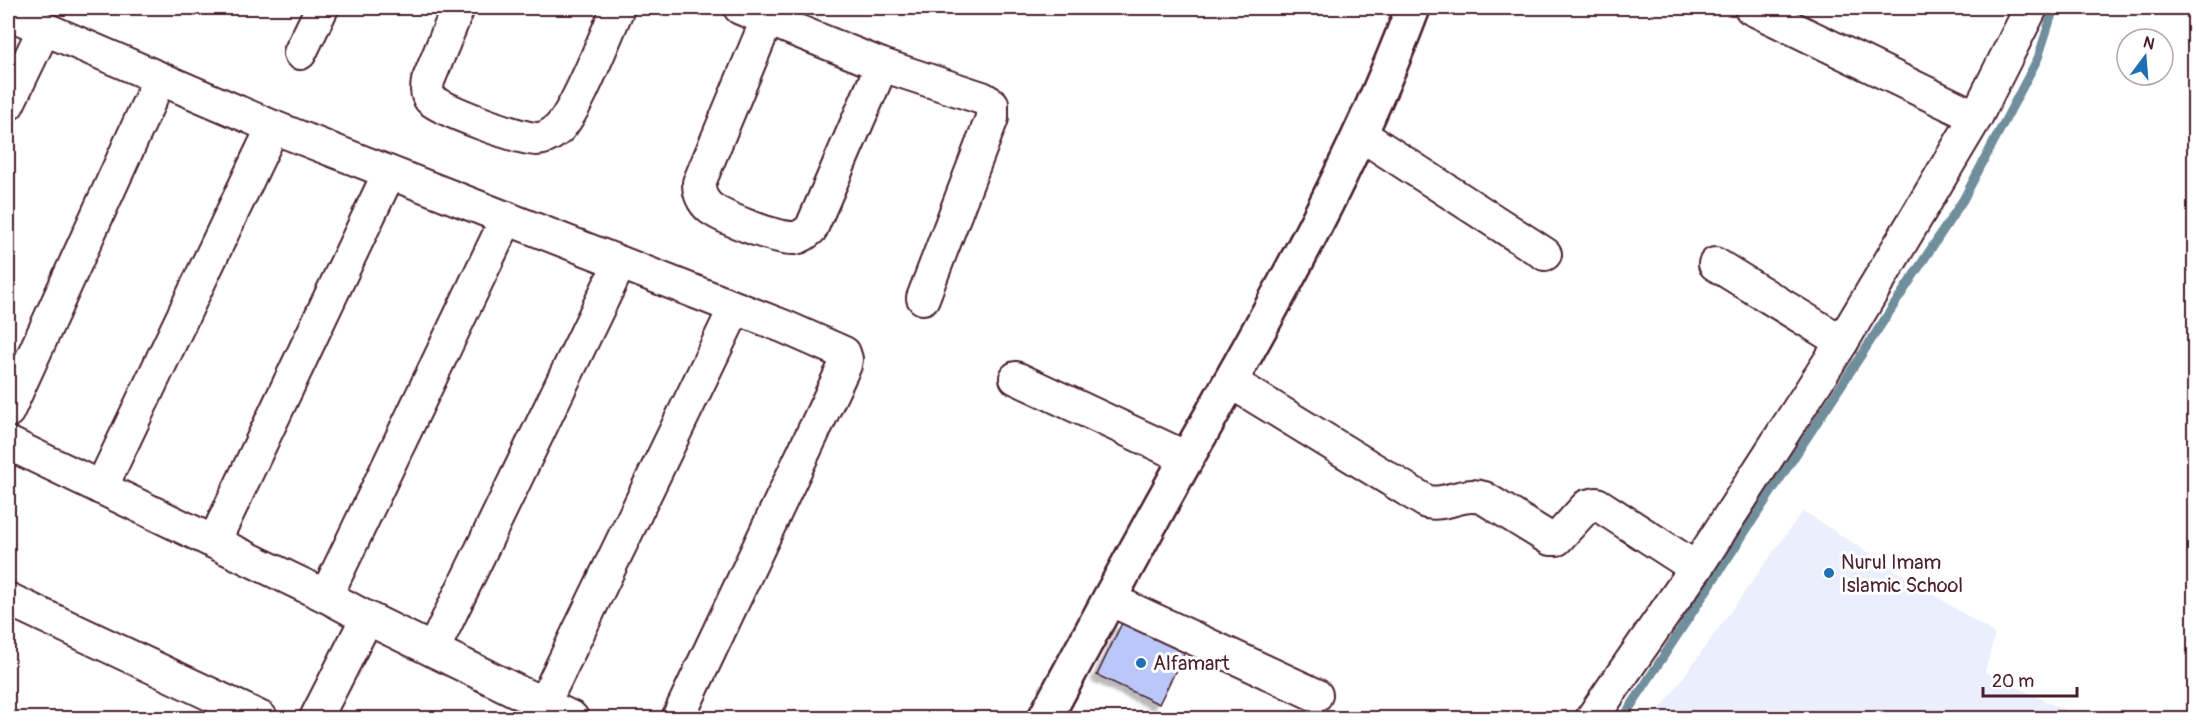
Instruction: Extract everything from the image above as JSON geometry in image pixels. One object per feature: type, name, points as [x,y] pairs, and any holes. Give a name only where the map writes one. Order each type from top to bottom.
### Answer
[{"type":"street","points":[[300,53],[322,8]]},
{"type":"street","points":[[458,8],[428,81],[427,93],[430,99],[449,110],[482,123],[537,139],[548,136],[559,128],[574,106],[618,8]]},
{"type":"street","points":[[1045,718],[1293,269],[1360,134],[1413,8]]},
{"type":"street","points":[[1751,8],[1976,117]]},
{"type":"street","points":[[1592,718],[1696,568],[1842,342],[1976,117],[2031,8]]},
{"type":"street","points":[[882,65],[811,229],[797,238],[789,238],[747,226],[711,209],[699,193],[699,183],[760,11],[882,65],[982,98],[992,104],[994,109],[992,118],[923,298]]},
{"type":"street","points":[[8,13],[159,80],[273,127],[844,353],[846,359],[837,382],[678,718]]},
{"type":"street","points":[[8,104],[44,29]]},
{"type":"street","points":[[8,411],[159,80]]},
{"type":"street","points":[[101,488],[273,127]]},
{"type":"street","points":[[1360,134],[1545,254]]},
{"type":"street","points":[[214,542],[389,173]]},
{"type":"street","points":[[326,596],[507,218]]},
{"type":"street","points":[[433,650],[620,263]]},
{"type":"street","points":[[1715,264],[1842,342]]},
{"type":"street","points":[[543,705],[735,308]]},
{"type":"street","points":[[1016,378],[1187,458]]},
{"type":"street","points":[[1231,382],[1427,502],[1435,504],[1466,495],[1475,495],[1484,498],[1550,538],[1557,539],[1587,506],[1597,504],[1696,568]]},
{"type":"street","points":[[8,442],[572,718]]},
{"type":"street","points":[[8,599],[261,718]]},
{"type":"street","points":[[1109,599],[1316,695]]},
{"type":"street","points":[[316,718],[367,618]]},
{"type":"shaded area","name":"Nurul Imam Islamic School","points":[[1803,511],[1995,634],[1985,672],[2081,718],[1654,718]]},
{"type":"building","name":"Alfamart","points":[[1122,623],[1185,652],[1159,704],[1097,675]]},
{"type":"waterway","points":[[1623,718],[1963,200],[2038,58],[2054,8]]},
{"type":"place","name":"Nurul Imam Islamic School","points":[[1829,573]]},
{"type":"place","name":"Alfamart","points":[[1141,663]]}]
